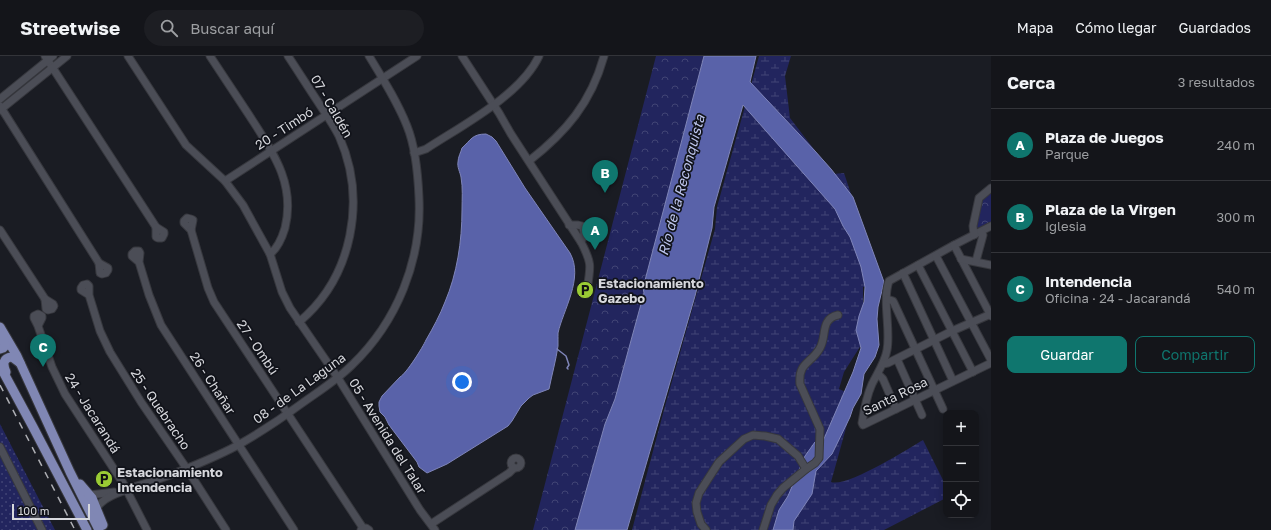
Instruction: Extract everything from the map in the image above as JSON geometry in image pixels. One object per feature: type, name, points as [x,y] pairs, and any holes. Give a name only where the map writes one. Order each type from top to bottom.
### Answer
[{"type":"main road","points":[[0,328],[5,343],[3,348],[0,349]]},
{"type":"main road","points":[[0,328],[21,364],[67,467],[100,530]]},
{"type":"main road","points":[[21,364],[15,358],[9,357],[5,360],[3,365],[86,530]]},
{"type":"main road","points":[[0,366],[34,428]]},
{"type":"main road","points":[[67,467],[85,491],[90,495],[105,530]]},
{"type":"street","points":[[67,56],[1,108],[99,264]]},
{"type":"street","name":"05 - Avenida del Talar","points":[[128,56],[186,144],[224,181],[243,205],[270,254],[284,297],[299,322],[338,378],[420,510],[433,527]]},
{"type":"street","points":[[210,56],[272,151],[281,170],[284,180],[288,210],[284,232],[274,251],[270,254]]},
{"type":"street","name":"07 - Caldén","points":[[288,56],[339,136],[350,177],[353,207],[352,225],[344,256],[334,279],[325,295],[317,305],[299,322]]},
{"type":"street","name":"08 - de La Laguna","points":[[96,510],[103,500],[126,490],[187,469],[239,444],[288,413],[338,378],[352,366],[378,336],[392,313],[405,285],[413,257],[419,228],[419,192],[414,153],[405,121],[391,91],[369,56]]},
{"type":"street","name":"20 - Timbó","points":[[224,181],[417,56]]},
{"type":"street","points":[[462,56],[581,242],[590,260],[588,289]]},
{"type":"street","points":[[414,153],[426,148],[494,104],[520,83],[539,56]]},
{"type":"street","points":[[529,161],[557,138],[580,111],[595,83],[604,56]]},
{"type":"street","points":[[0,99],[49,57],[53,67],[156,228]]},
{"type":"street","points":[[985,231],[973,226],[979,198],[991,188]]},
{"type":"street","points":[[0,230],[45,299]]},
{"type":"street","name":"27 - Ombú","points":[[191,230],[211,296],[364,529]]},
{"type":"street","points":[[953,381],[903,274],[954,245],[985,231]]},
{"type":"street","points":[[976,261],[982,235],[985,231]]},
{"type":"street","points":[[883,364],[897,359],[952,331],[991,314],[954,245]]},
{"type":"street","points":[[936,256],[991,362]]},
{"type":"street","points":[[961,259],[976,261],[990,266]]},
{"type":"street","name":"26 - Chañar","points":[[139,262],[149,295],[161,325],[294,530]]},
{"type":"street","points":[[918,265],[973,372]]},
{"type":"street","name":"Santa Rosa","points":[[903,274],[889,281],[887,299],[887,352],[883,364],[871,388],[862,423],[863,425],[991,362]]},
{"type":"street","name":"25 - Quebracho","points":[[89,295],[105,342],[115,362],[226,530]]},
{"type":"street","points":[[887,299],[893,301],[943,409]]},
{"type":"street","points":[[763,530],[776,495],[819,458],[820,429],[800,384],[799,377],[800,370],[819,350],[822,344],[828,319],[838,315]]},
{"type":"street","name":"24 - Jacarandá","points":[[38,326],[52,367],[65,394],[126,490],[147,530]]},
{"type":"street","points":[[897,359],[922,415]]},
{"type":"street","points":[[878,374],[883,379],[896,409]]},
{"type":"street","points":[[706,530],[701,524],[697,512],[696,503],[698,493],[719,462],[744,439],[753,435],[778,439],[798,456],[806,469]]},
{"type":"street","points":[[0,447],[42,530]]},
{"type":"street","points":[[433,527],[514,468]]},
{"type":"street","name":"08 - de La Laguna","points":[[90,495],[126,490]]},
{"type":"green space","points":[[656,56],[704,56],[643,288],[644,293],[615,399],[605,424],[575,530],[533,530]]},
{"type":"green space","points":[[759,56],[791,56],[785,76],[790,118],[833,174],[844,173],[881,283],[863,287],[863,342],[844,372],[839,389],[855,396],[831,482],[839,482],[863,474],[923,440],[943,480],[943,500],[884,530],[632,530],[715,229],[717,207]]},
{"type":"green space","points":[[991,190],[991,222],[978,228],[975,226],[980,199]]},
{"type":"green space","points":[[0,424],[55,530],[0,530]]},
{"type":"water","name":"Río de la Reconquista","points":[[704,56],[756,56],[750,82],[815,151],[853,197],[884,282],[878,307],[877,319],[879,345],[875,357],[864,374],[861,394],[832,454],[816,471],[812,494],[794,521],[793,530],[773,530],[779,510],[788,496],[805,456],[815,442],[823,441],[853,372],[861,348],[856,330],[864,302],[865,287],[861,267],[850,237],[835,209],[743,105],[714,207],[712,228],[695,296],[627,530],[575,530],[605,424],[615,399],[644,293],[643,288]]},
{"type":"water","points":[[481,134],[486,134],[496,141],[525,188],[570,253],[574,263],[574,283],[558,333],[558,346],[549,389],[529,398],[521,406],[508,426],[447,464],[427,473],[419,467],[417,462],[380,412],[379,402],[382,396],[403,375],[422,348],[445,302],[456,269],[461,234],[462,189],[458,158],[462,148],[472,138]]},
{"type":"waterway","points":[[557,349],[566,356],[569,365],[567,368],[568,369]]},
{"type":"railway","points":[[0,385],[75,530]]},
{"type":"place","name":"Plaza de la Virgen","points":[[605,193]]},
{"type":"place","name":"Plaza de Juegos","points":[[595,250]]},
{"type":"place","name":"Estacionamiento Gazebo","points":[[585,290]]},
{"type":"place","name":"Intendencia","points":[[43,367]]},
{"type":"place","name":"Estacionamiento Intendencia","points":[[104,479]]}]
